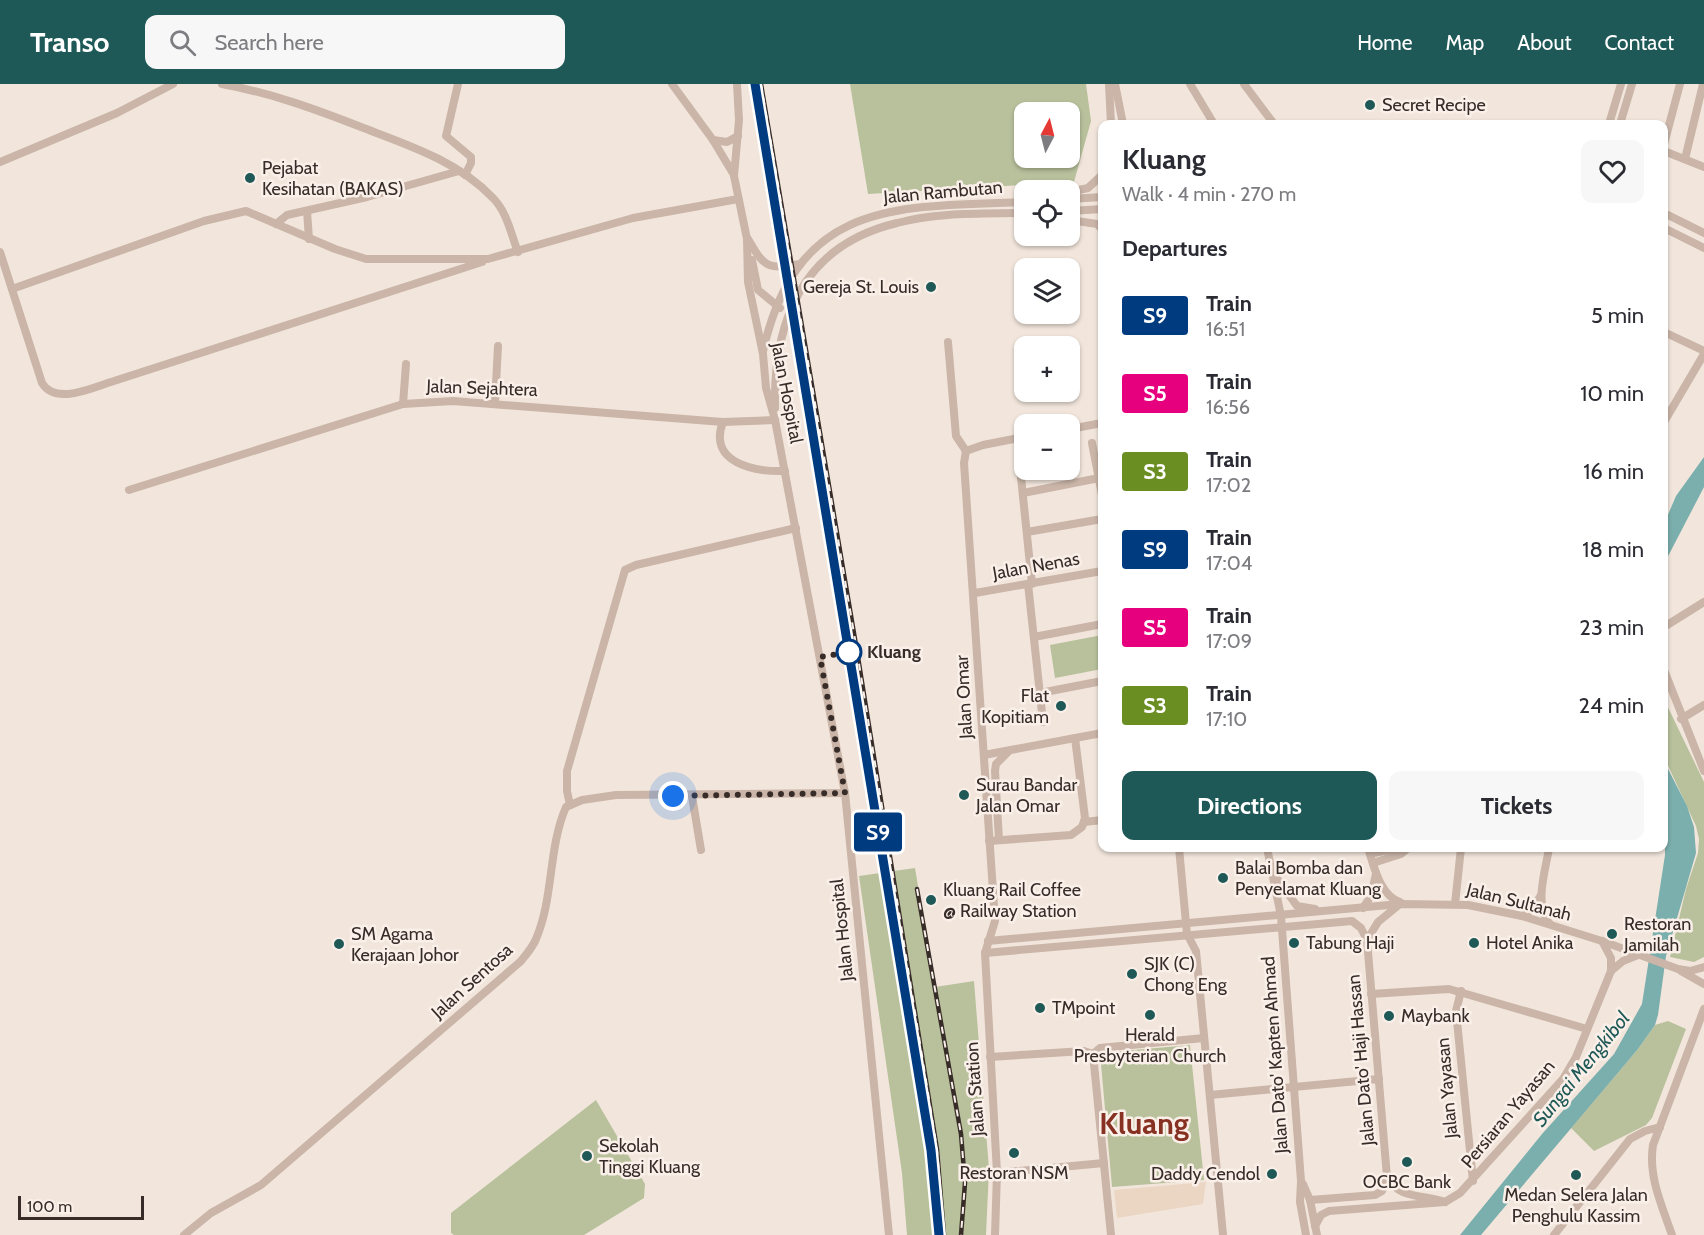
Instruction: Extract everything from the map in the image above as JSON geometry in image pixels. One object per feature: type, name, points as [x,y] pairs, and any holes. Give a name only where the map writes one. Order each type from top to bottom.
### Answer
[{"type":"street","points":[[0,162],[117,113],[173,84]]},
{"type":"street","points":[[222,84],[253,90],[308,106],[414,147],[462,173],[500,206],[518,252]]},
{"type":"street","points":[[276,224],[287,215],[462,173],[471,163],[471,157],[446,136],[458,84]]},
{"type":"street","points":[[672,84],[713,140],[734,176]]},
{"type":"street","points":[[734,176],[738,136],[737,84]]},
{"type":"street","points":[[1109,84],[1111,120]]},
{"type":"street","points":[[1115,84],[1122,120]]},
{"type":"street","points":[[1190,84],[1212,120]]},
{"type":"street","points":[[1244,84],[1271,120]]},
{"type":"street","points":[[1610,120],[1621,84]]},
{"type":"street","points":[[1621,120],[1632,84]]},
{"type":"street","points":[[1668,129],[1680,84]]},
{"type":"street","points":[[1685,159],[1703,84]]},
{"type":"street","points":[[713,140],[727,142],[738,136]]},
{"type":"street","points":[[1668,153],[1704,167]]},
{"type":"street","name":"Jalan Hospital","points":[[734,176],[747,239],[748,282],[763,354],[766,388],[776,420],[845,793],[889,1235]]},
{"type":"street","points":[[1080,190],[1088,188],[1098,179]]},
{"type":"street","points":[[1080,198],[1098,197]]},
{"type":"street","points":[[0,252],[42,383],[47,391],[57,395],[124,377],[488,259],[633,218],[738,199]]},
{"type":"street","name":"Jalan Rambutan","points":[[763,354],[775,306],[800,264],[820,241],[857,220],[893,210],[1014,203]]},
{"type":"street","points":[[1080,210],[1098,209]]},
{"type":"street","points":[[12,289],[204,221],[239,211],[246,211],[309,239],[366,259],[488,259]]},
{"type":"street","points":[[307,211],[309,239]]},
{"type":"street","name":"Jalan Rambutan","points":[[776,420],[777,359],[788,312],[812,272],[830,255],[858,236],[897,222],[953,214],[1014,213]]},
{"type":"street","points":[[1668,215],[1704,233]]},
{"type":"street","points":[[1080,221],[1098,225]]},
{"type":"street","points":[[1668,230],[1704,248]]},
{"type":"street","points":[[747,239],[760,260],[767,266],[777,268],[800,264]]},
{"type":"street","points":[[747,239],[758,290],[775,306],[788,312]]},
{"type":"street","points":[[1668,334],[1704,352],[1668,415]]},
{"type":"street","points":[[948,342],[956,435],[966,451],[1014,439]]},
{"type":"street","points":[[495,404],[498,346]]},
{"type":"street","points":[[403,404],[406,364]]},
{"type":"street","name":"Jalan Sejahtera","points":[[129,490],[403,404],[453,401],[723,422],[776,420]]},
{"type":"street","points":[[723,422],[718,433],[719,441],[734,461],[757,470],[785,471]]},
{"type":"street","points":[[1080,427],[1098,424]]},
{"type":"street","points":[[1092,442],[1098,473]]},
{"type":"street","name":"Jalan Omar","points":[[966,451],[964,463],[975,593],[995,921],[988,941]]},
{"type":"street","points":[[1023,493],[1098,478]]},
{"type":"street","points":[[1022,480],[1043,722]]},
{"type":"street","points":[[1027,532],[1098,520]]},
{"type":"street","points":[[796,528],[636,565],[624,570],[567,771],[567,791],[570,805],[616,795],[845,793]]},
{"type":"street","name":"Jalan Nenas","points":[[975,593],[1098,572]]},
{"type":"street","points":[[1668,624],[1704,602]]},
{"type":"street","points":[[1034,637],[1098,625]]},
{"type":"street","points":[[1040,693],[1098,682]]},
{"type":"street","points":[[1668,691],[1704,771]]},
{"type":"street","points":[[1681,718],[1704,705]]},
{"type":"street","points":[[984,755],[1098,734]]},
{"type":"street","points":[[989,841],[1071,835],[1082,826],[1084,822],[1075,738]]},
{"type":"street","points":[[999,840],[995,771],[996,764],[1010,751]]},
{"type":"street","points":[[692,796],[700,850]]},
{"type":"street","name":"Jalan Sentosa","points":[[184,1235],[212,1213],[261,1185],[520,962],[535,941],[544,917],[561,818],[570,805]]},
{"type":"street","points":[[1084,822],[1098,820]]},
{"type":"street","points":[[1179,852],[1187,934],[1196,951],[1223,1235]]},
{"type":"street","points":[[1268,852],[1275,874],[1298,906],[1332,911]]},
{"type":"street","points":[[1403,852],[1401,854],[1370,855],[1376,874],[1393,900],[1404,904]]},
{"type":"street","points":[[1455,904],[1461,852]]},
{"type":"street","points":[[1548,852],[1542,891],[1545,919],[1550,924]]},
{"type":"street","name":"Jalan Dato' Kapten Ahmad","points":[[1275,874],[1281,921],[1301,1181],[1300,1202],[1306,1235]]},
{"type":"street","points":[[1363,908],[1371,896],[1376,874]]},
{"type":"street","points":[[1522,916],[1533,909],[1542,891]]},
{"type":"street","points":[[1367,940],[1378,922],[1404,904]]},
{"type":"street","name":"Jalan Sultanah","points":[[984,953],[1204,933],[1332,911],[1404,904],[1455,904],[1522,916],[1550,924],[1678,969],[1690,971],[1704,967]]},
{"type":"street","name":"Jalan Sultanah","points":[[988,941],[1204,922],[1281,921],[1352,921],[1361,928],[1367,940]]},
{"type":"street","points":[[1196,951],[1204,933],[1204,922]]},
{"type":"street","name":"Jalan Dato' Haji Hassan","points":[[1367,940],[1387,1178]]},
{"type":"street","name":"Jalan Station","points":[[988,941],[984,953],[997,1173],[996,1235]]},
{"type":"street","points":[[1602,941],[1611,958],[1611,971]]},
{"type":"street","points":[[1611,971],[1623,960],[1638,955]]},
{"type":"street","name":"Jalan Sultanah","points":[[1678,969],[1704,984]]},
{"type":"street","name":"Persiaran Yayasan","points":[[1445,1202],[1460,1193],[1473,1181],[1563,1079],[1576,1057],[1611,971]]},
{"type":"street","points":[[1371,994],[1445,988],[1587,1029]]},
{"type":"street","name":"Jalan Yayasan","points":[[1461,991],[1456,1011],[1473,1181]]},
{"type":"street","points":[[1672,1235],[1651,1165],[1653,1145],[1701,1024],[1704,1009]]},
{"type":"street","points":[[1093,1054],[1100,1048],[1204,1038]]},
{"type":"street","points":[[990,1058],[1084,1051],[1093,1054]]},
{"type":"street","points":[[1093,1054],[1111,1235]]},
{"type":"street","points":[[1210,1095],[1379,1079]]},
{"type":"street","points":[[1554,1235],[1630,1139],[1645,1131],[1660,1127]]},
{"type":"street","points":[[997,1173],[1104,1163]]},
{"type":"street","points":[[1310,1200],[1375,1195],[1382,1191],[1387,1178]]},
{"type":"street","points":[[1387,1178],[1392,1187],[1403,1194],[1432,1197],[1445,1202]]},
{"type":"street","name":"Jalan Dato' Kapten Ahmad","points":[[1301,1181],[1310,1200],[1316,1231]]},
{"type":"street","points":[[1316,1231],[1321,1215],[1332,1210],[1445,1202]]},
{"type":"green space","points":[[850,84],[1086,84],[1091,121],[1080,160],[1080,102],[1014,102],[1014,168],[1078,168],[1075,180],[1014,180],[1014,185],[868,194]]},
{"type":"green space","points":[[1098,636],[1098,670],[1055,678],[1050,645]]},
{"type":"green space","points":[[1668,707],[1704,782],[1704,957],[1694,962],[1670,957],[1686,889],[1698,853],[1699,839],[1696,826],[1668,766]]},
{"type":"green space","points":[[915,868],[935,987],[974,981],[989,1169],[986,1235],[907,1235],[902,1173],[859,876]]},
{"type":"green space","points":[[1668,1021],[1686,1029],[1652,1118],[1646,1125],[1594,1151],[1571,1128],[1638,1049],[1655,1025]]},
{"type":"green space","points":[[1190,1045],[1204,1180],[1112,1187],[1100,1053]]},
{"type":"green space","points":[[596,1100],[645,1184],[644,1198],[584,1235],[454,1235],[451,1233],[451,1213]]},
{"type":"shaded area","points":[[1206,1182],[1203,1204],[1117,1218],[1114,1190]]},
{"type":"water","points":[[1704,457],[1704,487],[1668,556],[1668,515],[1676,496]]},
{"type":"water","name":"Sungai Mengkibol","points":[[1668,769],[1687,806],[1694,827],[1696,853],[1666,956],[1655,1025],[1638,1049],[1481,1235],[1460,1235],[1542,1134],[1614,1054],[1642,1004],[1665,852],[1668,852]]},
{"type":"railway","points":[[761,84],[857,651],[937,1149],[944,1235]]},
{"type":"railway","points":[[917,889],[961,1134],[965,1183],[961,1235]]},
{"type":"train","name":"S9","points":[[755,84],[931,1150],[939,1235]]},
{"type":"place","name":"Secret Recipe","points":[[1370,105]]},
{"type":"place","name":"Pejabat Kesihatan (BAKAS)","points":[[250,178]]},
{"type":"place","name":"Gereja St. Louis","points":[[931,287]]},
{"type":"place","name":"Kluang","points":[[849,652]]},
{"type":"place","name":"Flat Kopitiam","points":[[1061,706]]},
{"type":"place","name":"Surau Bandar Jalan Omar","points":[[964,795]]},
{"type":"place","name":"Balai Bomba dan Penyelamat Kluang","points":[[1223,878]]},
{"type":"place","name":"Kluang Rail Coffee @ Railway Station","points":[[931,900]]},
{"type":"place","name":"Restoran Jamilah","points":[[1612,934]]},
{"type":"place","name":"Tabung Haji","points":[[1294,943]]},
{"type":"place","name":"Hotel Anika","points":[[1474,943]]},
{"type":"place","name":"SM Agama Kerajaan Johor","points":[[339,944]]},
{"type":"place","name":"SJK (C) Chong Eng","points":[[1132,974]]},
{"type":"place","name":"TMpoint","points":[[1040,1008]]},
{"type":"place","name":"Herald Presbyterian Church","points":[[1150,1015]]},
{"type":"place","name":"Maybank","points":[[1389,1016]]},
{"type":"place","name":"Restoran NSM","points":[[1014,1153]]},
{"type":"place","name":"Sekolah Tinggi Kluang","points":[[587,1156]]},
{"type":"place","name":"OCBC Bank","points":[[1407,1162]]},
{"type":"place","name":"Daddy Cendol","points":[[1272,1174]]},
{"type":"place","name":"Medan Selera Jalan Penghulu Kassim","points":[[1576,1175]]},
{"type":"district","name":"Kluang","points":[[1144,1124]]},
{"type":"route","points":[[673,796],[845,793],[820,657],[849,652]]}]
